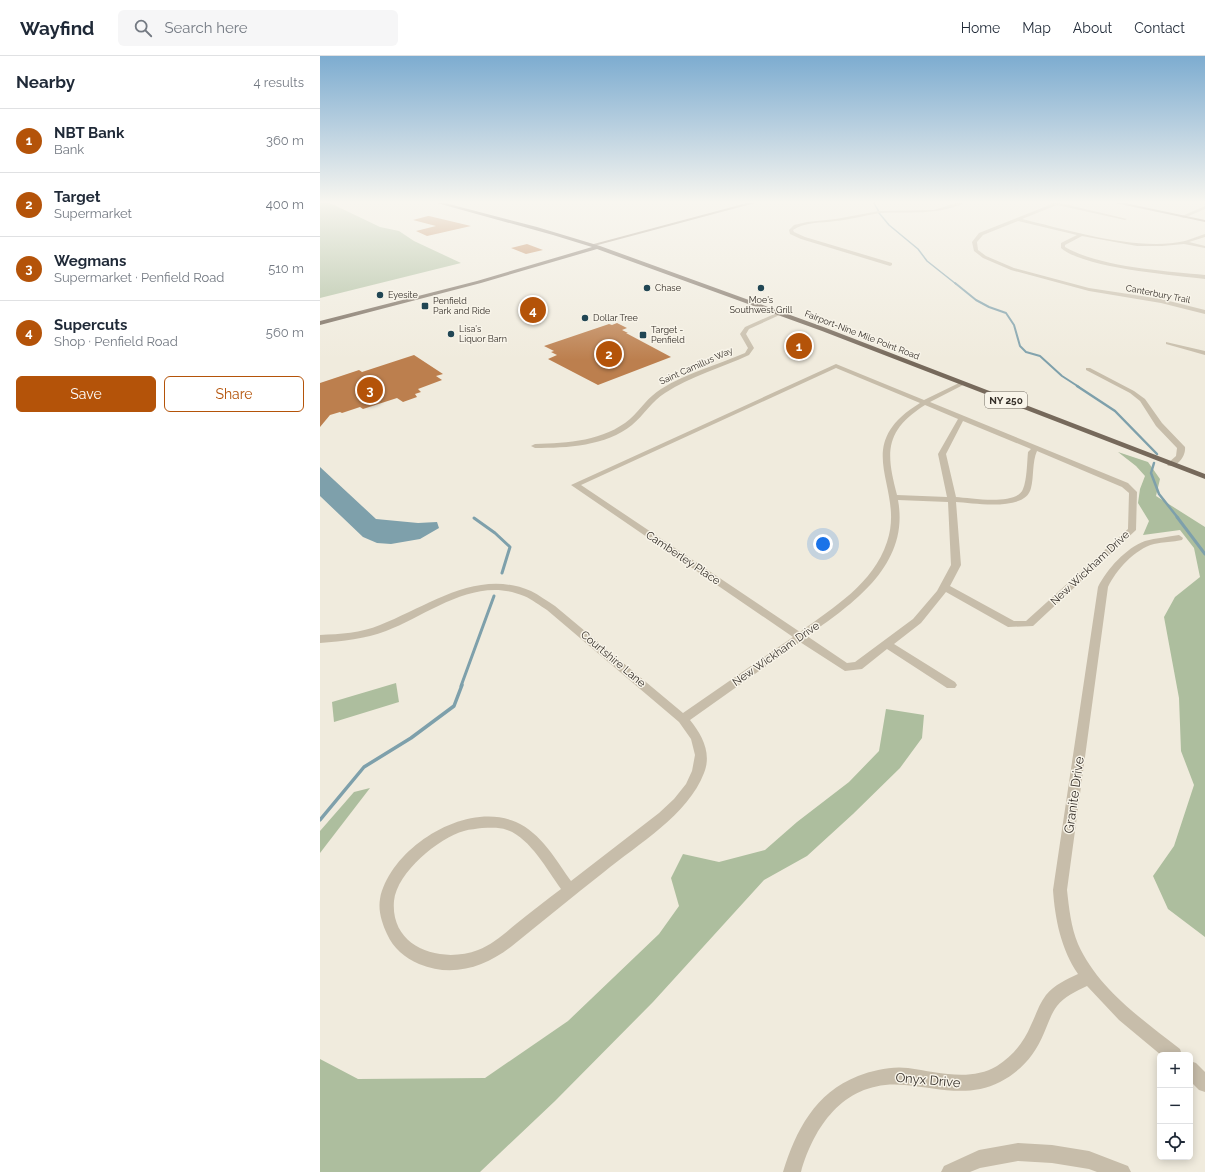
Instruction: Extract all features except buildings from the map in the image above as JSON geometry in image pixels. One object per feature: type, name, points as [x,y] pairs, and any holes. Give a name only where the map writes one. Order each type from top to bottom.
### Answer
[{"type":"main road","points":[[322,322],[562,255]]},
{"type":"main road","name":"Fairport-Nine Mile Point Road","points":[[620,255],[963,383],[1205,477]]},
{"type":"street","points":[[861,255],[890,264]]},
{"type":"street","name":"Canterbury Trail","points":[[984,255],[991,261],[1018,270],[1103,292],[1166,302],[1205,312]]},
{"type":"street","points":[[1077,255],[1119,266],[1205,277]]},
{"type":"street","name":"Saint Camillus Way","points":[[535,446],[570,444],[594,439],[621,428],[638,416],[660,392],[747,354],[751,348],[743,334],[747,328],[781,314]]},
{"type":"street","points":[[1168,343],[1205,353]]},
{"type":"street","name":"New Wickham Drive","points":[[681,436],[836,366],[1125,485],[1133,492],[1132,530],[1029,624],[1012,625],[944,587]]},
{"type":"street","points":[[1088,369],[1132,392],[1143,400],[1159,424],[1181,447],[1182,452],[1180,457],[1171,464]]},
{"type":"street","name":"New Wickham Drive","points":[[683,719],[860,592],[877,571],[884,559],[894,534],[896,521],[895,507],[885,468],[885,459],[889,441],[903,419],[926,402],[963,383]]},
{"type":"street","name":"Camberley Place","points":[[681,436],[575,485],[845,667],[858,666],[918,621],[941,593],[956,565],[952,500],[942,454],[962,417]]},
{"type":"street","points":[[893,497],[1007,502],[1020,498],[1027,490],[1032,452],[1035,449]]},
{"type":"street","name":"Granite Drive","points":[[1170,1052],[1121,1012],[1104,996],[1089,976],[1071,944],[1065,928],[1060,890],[1103,587],[1110,575],[1138,548],[1149,543],[1178,538]]},
{"type":"street","name":"Courtshire Lane","points":[[320,638],[352,637],[369,633],[455,594],[471,589],[493,586],[518,589],[532,594],[551,608],[693,729],[699,740],[700,767],[694,783],[684,797],[666,815],[507,940],[484,955],[462,962],[441,963],[421,958],[404,947],[394,935],[387,918],[388,898],[395,880],[406,864],[419,851],[448,832],[478,823],[494,822],[511,826],[523,834],[538,848],[570,890]]},
{"type":"street","points":[[887,644],[951,685]]},
{"type":"street","name":"Onyx Drive","points":[[792,1172],[802,1141],[812,1124],[822,1110],[839,1093],[852,1086],[882,1077],[899,1076],[951,1083],[968,1083],[985,1080],[1001,1073],[1014,1064],[1025,1052],[1052,1000],[1061,991],[1089,976]]},
{"type":"street","points":[[1193,1072],[1205,1084]]},
{"type":"street","points":[[950,1172],[979,1159],[1018,1152],[1052,1154],[1089,1160],[1122,1172]]},
{"type":"green space","points":[[320,255],[444,255],[461,263],[320,298]]},
{"type":"green space","points":[[1118,452],[1148,462],[1160,479],[1156,496],[1205,527],[1205,937],[1168,909],[1153,876],[1174,846],[1194,785],[1181,751],[1179,698],[1164,617],[1175,597],[1200,577],[1194,548],[1180,530],[1143,535],[1149,521],[1138,503],[1140,489],[1145,476],[1136,466]]},
{"type":"green space","points":[[396,683],[399,702],[334,722],[332,702]]},
{"type":"green space","points":[[886,709],[924,715],[922,738],[900,768],[807,856],[764,880],[653,1002],[555,1101],[480,1172],[320,1172],[320,1059],[358,1079],[485,1078],[568,1021],[659,934],[679,906],[671,878],[683,854],[719,862],[765,850],[797,822],[849,782],[879,751]]},
{"type":"green space","points":[[370,788],[320,853],[320,831],[354,792]]},
{"type":"water","points":[[320,467],[376,519],[418,523],[437,522],[439,528],[420,539],[391,544],[377,543],[363,537],[320,496]]},
{"type":"waterway","points":[[923,255],[927,261],[956,284]]},
{"type":"waterway","points":[[955,283],[976,300],[989,307],[1006,313],[1014,325],[1020,346],[1026,352],[1040,356],[1062,376],[1079,387]]},
{"type":"waterway","points":[[1077,386],[1115,411],[1157,454]]},
{"type":"waterway","points":[[1154,463],[1151,473],[1159,494],[1178,518]]},
{"type":"waterway","points":[[1177,517],[1205,554]]},
{"type":"waterway","points":[[474,518],[495,533],[510,547],[502,573]]},
{"type":"waterway","points":[[461,686],[494,596]]},
{"type":"waterway","points":[[320,820],[364,767],[411,738],[454,706],[462,685]]},
{"type":"place","name":"Chase","points":[[647,288]]},
{"type":"place","name":"Moe's Southwest Grill","points":[[761,288]]},
{"type":"place","name":"Eyesite","points":[[380,295]]},
{"type":"place","name":"Penfield Park and Ride","points":[[425,306]]},
{"type":"place","name":"Supercuts","points":[[533,310]]},
{"type":"place","name":"Dollar Tree","points":[[585,318]]},
{"type":"place","name":"Lisa's Liquor Barn","points":[[451,334]]},
{"type":"place","name":"Target - Penfield","points":[[643,335]]},
{"type":"place","name":"NBT Bank","points":[[799,346]]},
{"type":"place","name":"Target","points":[[609,354]]},
{"type":"place","name":"Wegmans","points":[[370,390]]}]
